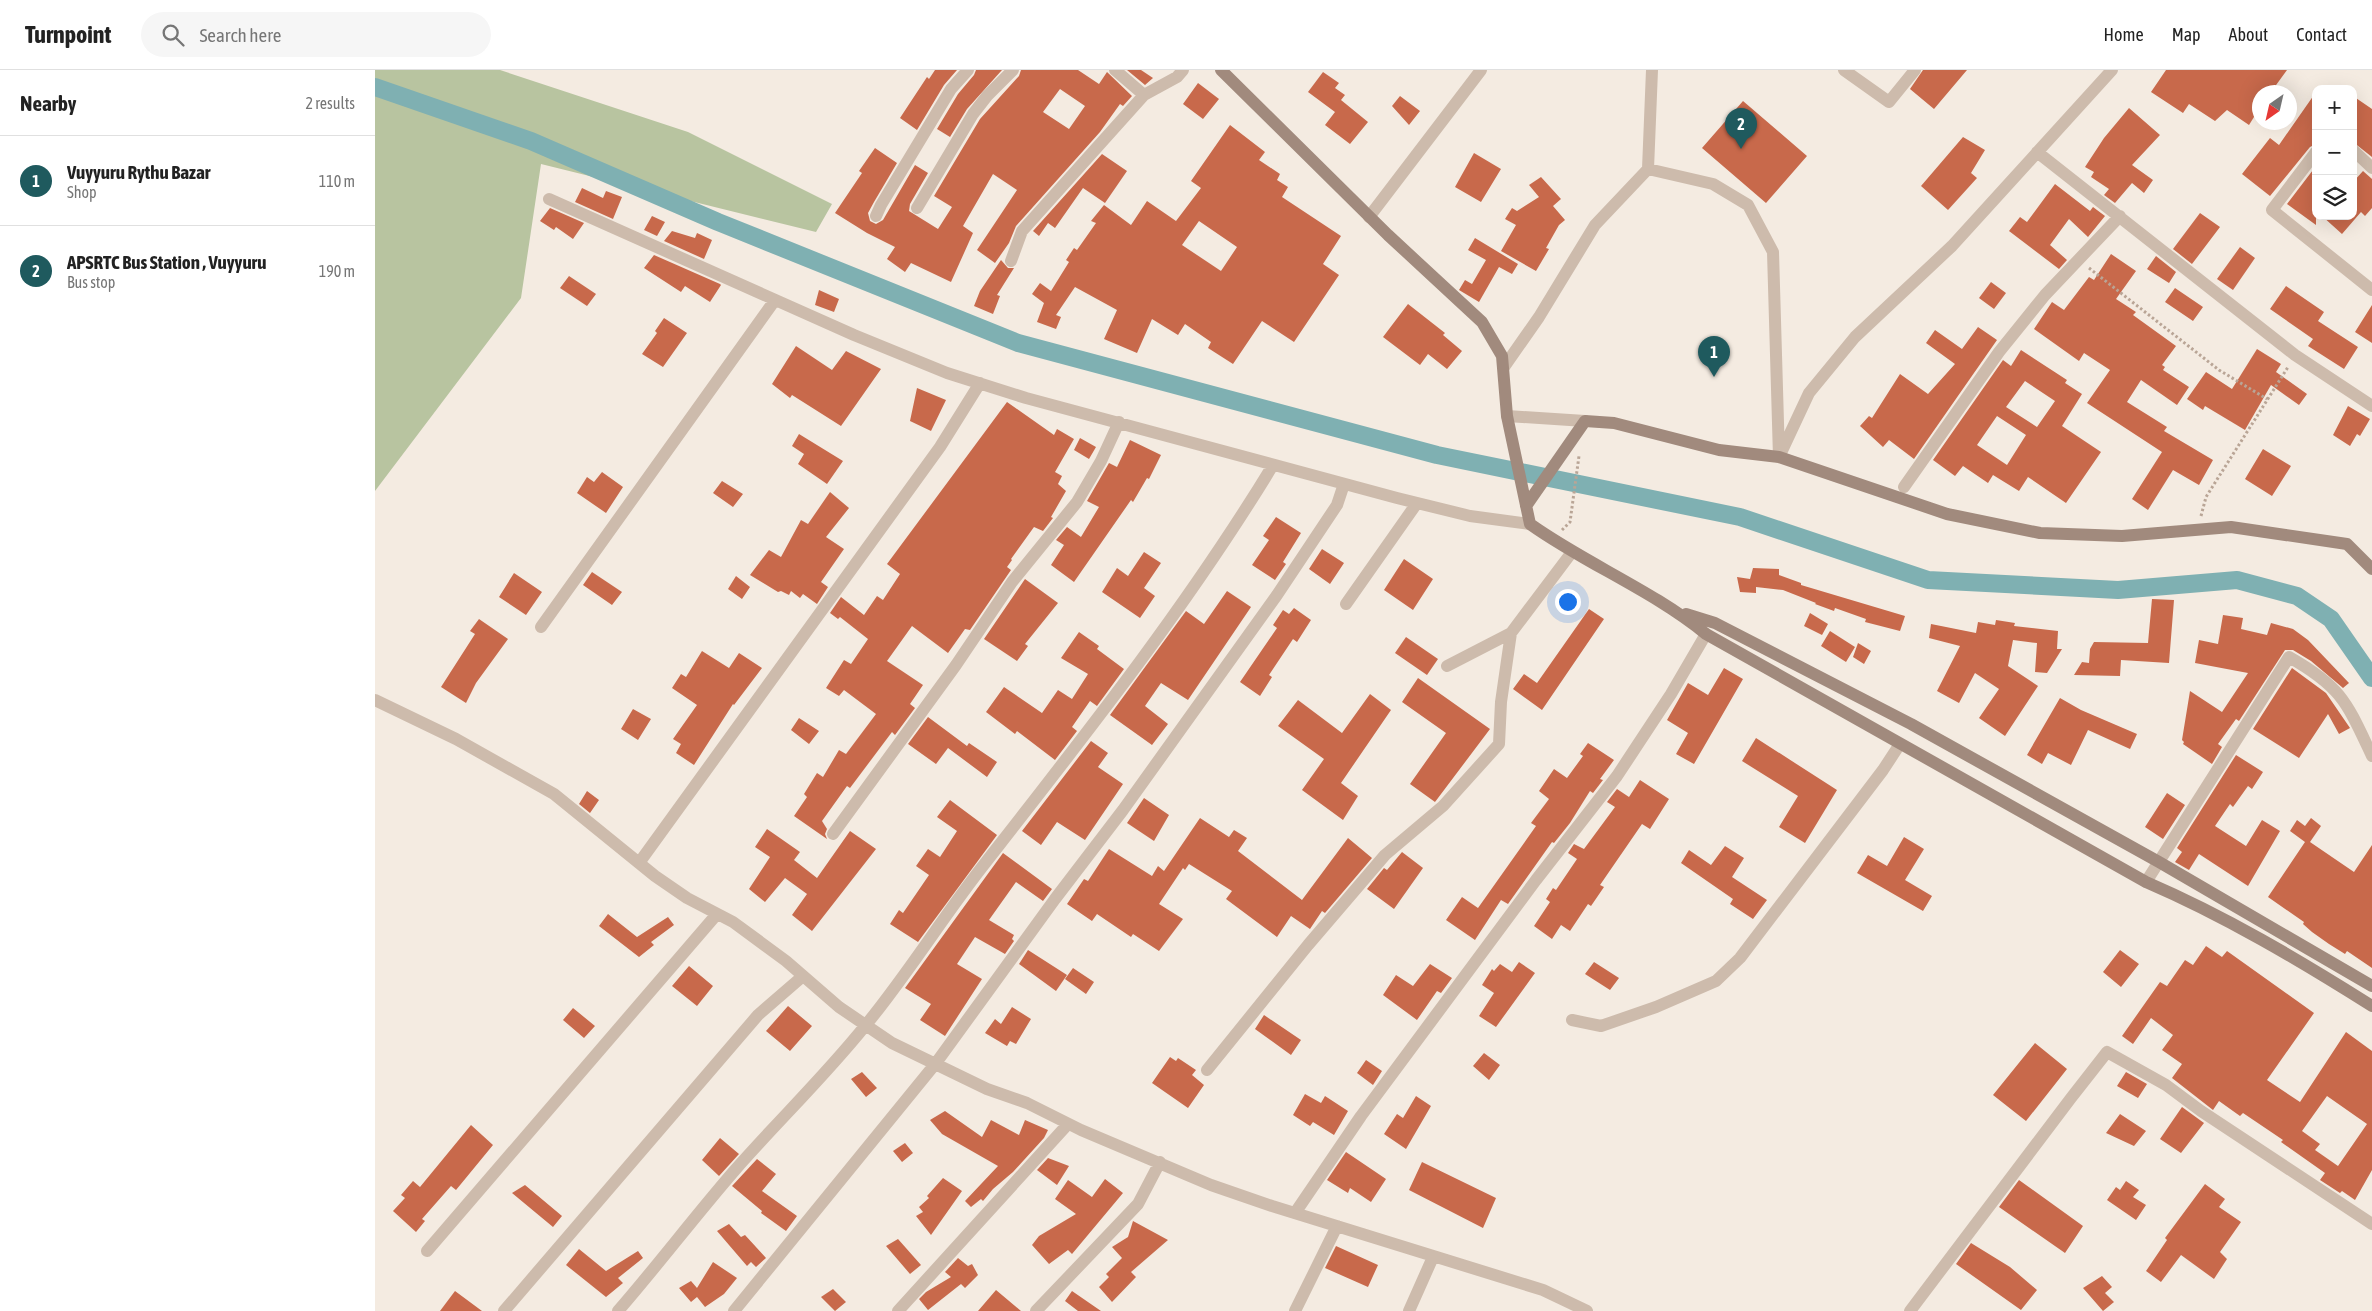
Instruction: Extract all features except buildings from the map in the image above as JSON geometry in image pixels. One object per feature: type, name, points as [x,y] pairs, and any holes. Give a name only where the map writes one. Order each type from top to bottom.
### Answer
[{"type":"main road","points":[[1221,70],[1369,217],[1482,322],[1501,356],[1504,368],[1507,416],[1530,524],[1572,552],[1679,612],[1706,634],[2146,882],[2199,905],[2271,944],[2372,1006]]},
{"type":"main road","points":[[1527,506],[1585,421],[1614,423],[1719,450],[1779,457],[1947,514],[2040,533],[2122,536],[2231,527],[2347,544],[2372,568]]},
{"type":"main road","points":[[1679,612],[1715,622],[1885,711],[2159,862],[2372,986]]},
{"type":"street","points":[[876,216],[951,89],[968,70]]},
{"type":"street","points":[[917,208],[973,114],[987,96],[1013,70]]},
{"type":"street","points":[[1115,70],[1143,95]]},
{"type":"street","points":[[1011,261],[1022,231],[1143,95],[1177,76],[1183,70]]},
{"type":"street","points":[[1369,217],[1481,70]]},
{"type":"street","points":[[1504,368],[1539,317],[1595,225],[1648,169],[1651,70]]},
{"type":"street","points":[[1844,70],[1889,102],[1915,70]]},
{"type":"street","points":[[1779,457],[1809,393],[1855,337],[1952,246],[2037,152],[2115,73]]},
{"type":"street","points":[[2037,152],[2121,216],[2295,355],[2372,406]]},
{"type":"street","points":[[2357,154],[2372,168]]},
{"type":"street","points":[[2312,157],[2272,210],[2372,290]]},
{"type":"street","points":[[1648,169],[1713,184],[1748,205],[1773,252],[1779,457]]},
{"type":"street","points":[[549,199],[854,336],[947,373],[1273,465],[1417,503],[1470,516],[1530,524]]},
{"type":"street","points":[[1903,487],[1999,352],[2045,295],[2121,216]]},
{"type":"street","points":[[541,627],[775,300]]},
{"type":"street","points":[[639,863],[940,447],[980,383]]},
{"type":"street","points":[[1507,416],[1585,421]]},
{"type":"street","points":[[833,834],[956,665],[1012,582],[1077,502],[1101,461],[1119,422]]},
{"type":"street","points":[[618,1311],[736,1169],[801,1101],[866,1025],[977,874],[1085,734],[1180,604],[1241,518],[1273,465]]},
{"type":"street","points":[[734,1311],[936,1064],[1055,899],[1123,810],[1277,595],[1337,505],[1344,484]]},
{"type":"street","points":[[1346,604],[1417,503]]},
{"type":"street","points":[[1447,666],[1511,633],[1572,552]]},
{"type":"street","points":[[1207,1070],[1385,855],[1443,806],[1499,744],[1501,702],[1511,633]]},
{"type":"street","points":[[1295,1213],[1361,1116],[1536,880],[1617,776],[1671,694],[1706,634]]},
{"type":"street","points":[[2146,882],[2289,657],[2316,672],[2344,698],[2372,756]]},
{"type":"street","points":[[375,700],[456,739],[554,794],[639,863],[687,898],[733,922],[803,976],[839,1007],[891,1043],[987,1089],[1027,1103],[1069,1124],[1211,1185],[1433,1257],[1543,1290],[1587,1311]]},
{"type":"street","points":[[1572,1020],[1601,1026],[1655,1007],[1716,981],[1740,958],[1828,844],[1900,744]]},
{"type":"street","points":[[427,1251],[717,914]]},
{"type":"street","points":[[504,1311],[758,1015],[803,976]]},
{"type":"street","points":[[1911,1311],[2107,1052],[2166,1084],[2201,1111],[2372,1224]]},
{"type":"street","points":[[897,1311],[1069,1124]]},
{"type":"street","points":[[1037,1311],[1139,1204],[1160,1162]]},
{"type":"street","points":[[1295,1311],[1337,1226]]},
{"type":"street","points":[[1409,1311],[1433,1257]]},
{"type":"path","points":[[2079,260],[2219,370],[2267,399]]},
{"type":"path","points":[[2197,530],[2206,497],[2295,355]]},
{"type":"path","points":[[1571,520],[1581,447]]},
{"type":"green space","points":[[375,70],[500,70],[688,132],[832,204],[816,232],[541,164],[521,298],[375,491]]},
{"type":"waterway","points":[[375,87],[531,141],[718,222],[1018,343],[1437,455],[1740,517],[1928,580],[2118,590],[2237,580],[2297,596],[2331,619],[2372,678]]},
{"type":"place","name":"APSRTC Bus Station , Vuyyuru","points":[[1741,149]]},
{"type":"place","name":"Vuyyuru Rythu Bazar","points":[[1714,377]]}]
